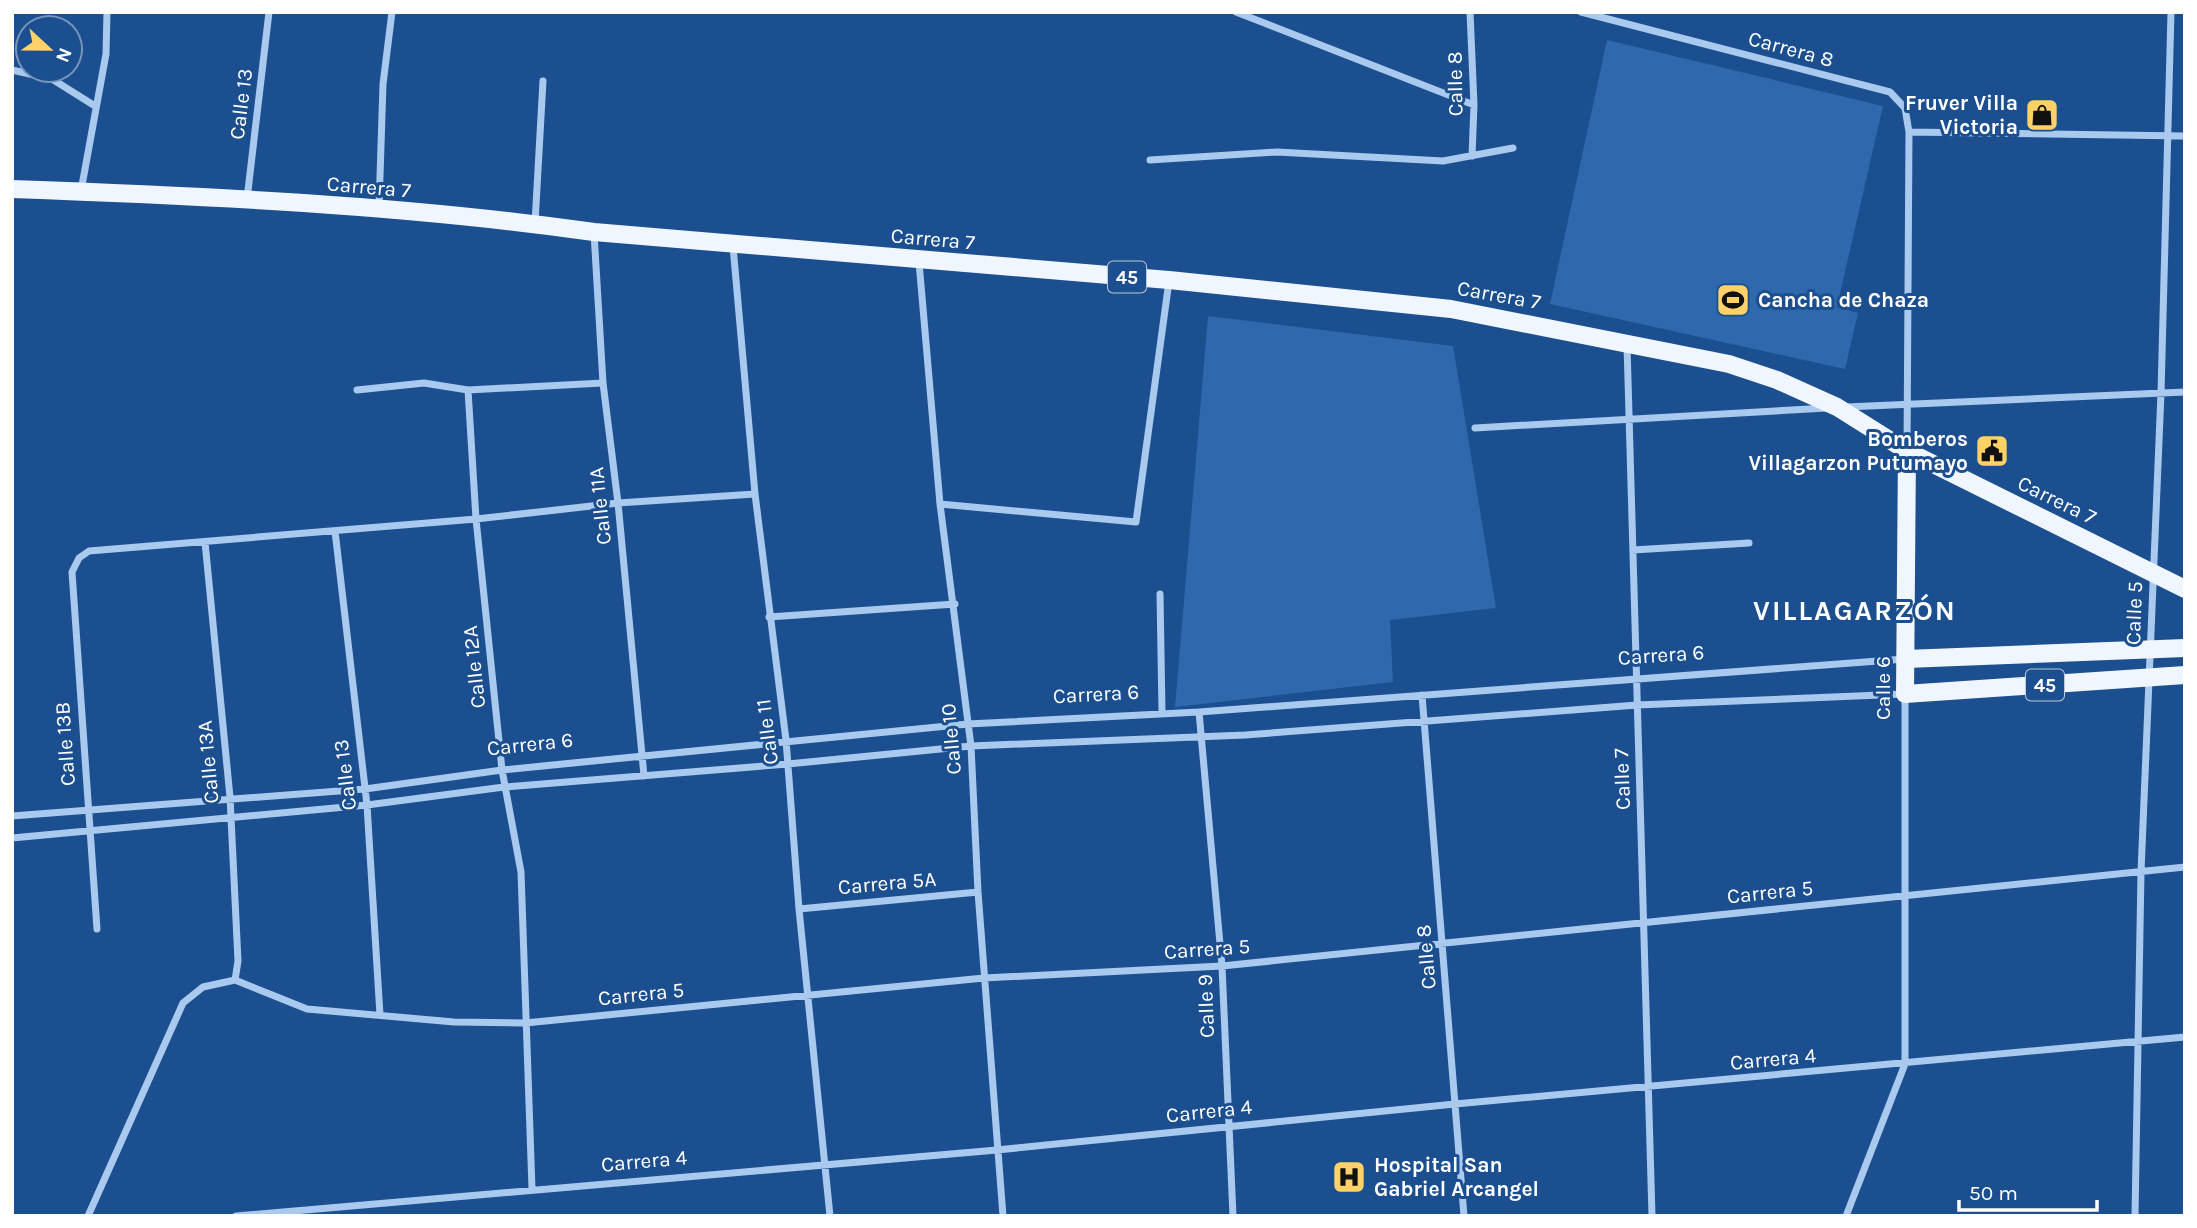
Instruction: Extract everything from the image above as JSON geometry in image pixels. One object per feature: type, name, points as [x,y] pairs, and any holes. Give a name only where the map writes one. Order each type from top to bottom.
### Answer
[{"type":"main road","name":"Carrera 7","points":[[12,189],[247,200],[535,224],[733,245],[1169,280],[1451,309],[1627,341],[1729,364],[1777,380],[1838,407],[1907,451],[2185,589]]},
{"type":"main road","name":"Calle 6","points":[[1905,694],[1907,451]]},
{"type":"main road","name":"Carrera 6","points":[[1906,659],[2185,648]]},
{"type":"main road","name":"Carrera 6","points":[[1905,694],[2185,676]]},
{"type":"street","points":[[81,192],[106,54],[107,12]]},
{"type":"street","name":"Calle 13","points":[[247,200],[269,12]]},
{"type":"street","points":[[379,211],[383,84],[392,12]]},
{"type":"street","points":[[1236,12],[1474,105]]},
{"type":"street","name":"Calle 8","points":[[1470,12],[1474,105],[1472,156]]},
{"type":"street","name":"Carrera 8","points":[[1581,12],[1890,92],[1905,108]]},
{"type":"street","name":"Calle 5","points":[[2135,1216],[2141,872],[2161,393],[2171,12]]},
{"type":"street","points":[[12,70],[52,79],[95,106]]},
{"type":"street","points":[[535,224],[543,81]]},
{"type":"street","name":"Calle 6","points":[[1905,108],[1909,132],[1907,451]]},
{"type":"street","points":[[1909,132],[2185,136]]},
{"type":"street","points":[[1150,160],[1277,152],[1443,161],[1513,148]]},
{"type":"street","name":"Calle 11A","points":[[594,232],[603,383],[618,503],[644,776]]},
{"type":"street","name":"Calle 11","points":[[733,245],[755,494],[786,740],[799,909],[830,1216]]},
{"type":"street","name":"Calle 10","points":[[919,261],[940,504],[955,604],[971,746],[978,892],[1003,1216]]},
{"type":"street","points":[[940,504],[1136,522],[1169,280]]},
{"type":"street","name":"Calle 7","points":[[1627,341],[1652,1216]]},
{"type":"street","points":[[358,390],[424,383],[468,390],[603,383]]},
{"type":"street","name":"Calle 12A","points":[[468,390],[476,519],[502,770],[521,872],[532,1189]]},
{"type":"street","name":"Carrera 7","points":[[1475,428],[1838,407],[2185,392]]},
{"type":"street","points":[[205,542],[476,519],[618,503],[755,494]]},
{"type":"street","name":"Calle 13","points":[[335,531],[368,805],[380,1015]]},
{"type":"street","name":"Calle 13B","points":[[97,929],[72,572],[79,558],[89,551],[205,542]]},
{"type":"street","name":"Calle 13A","points":[[205,542],[230,797],[238,961],[235,980]]},
{"type":"street","points":[[1633,550],[1749,542]]},
{"type":"street","points":[[1160,594],[1162,712]]},
{"type":"street","points":[[769,617],[955,604]]},
{"type":"street","name":"Carrera 6","points":[[12,816],[230,797],[365,789],[502,770],[641,755],[968,724],[1199,712],[1906,659]]},
{"type":"street","name":"Calle 6","points":[[1846,1216],[1905,1064],[1905,694]]},
{"type":"street","name":"Carrera 6","points":[[12,838],[368,805],[505,787],[971,746],[1201,736],[1637,705],[1905,694]]},
{"type":"street","name":"Calle 8","points":[[1422,695],[1464,1216]]},
{"type":"street","name":"Calle 9","points":[[1199,712],[1222,966],[1233,1216]]},
{"type":"street","name":"Carrera 5","points":[[235,980],[307,1009],[454,1022],[525,1023],[984,978],[1222,966],[2185,867]]},
{"type":"street","name":"Carrera 5A","points":[[799,909],[978,892]]},
{"type":"street","points":[[88,1216],[183,1003],[203,987],[235,980]]},
{"type":"street","name":"Carrera 4","points":[[236,1216],[997,1150],[1455,1104],[2185,1037]]},
{"type":"shaded area","points":[[1607,40],[1883,106],[1837,307],[1858,313],[1845,369],[1550,304]]},
{"type":"shaded area","points":[[1208,316],[1453,346],[1496,608],[1390,620],[1393,682],[1175,707]]},
{"type":"place","name":"Fruver Villa Victoria","points":[[2042,115]]},
{"type":"place","name":"Cancha de Chaza","points":[[1733,300]]},
{"type":"place","name":"Bomberos Villagarzon Putumayo","points":[[1992,451]]},
{"type":"place","name":"Hospital San Gabriel Arcangel","points":[[1349,1177]]},
{"type":"district","name":"VILLAGARZÓN","points":[[1855,610]]}]
